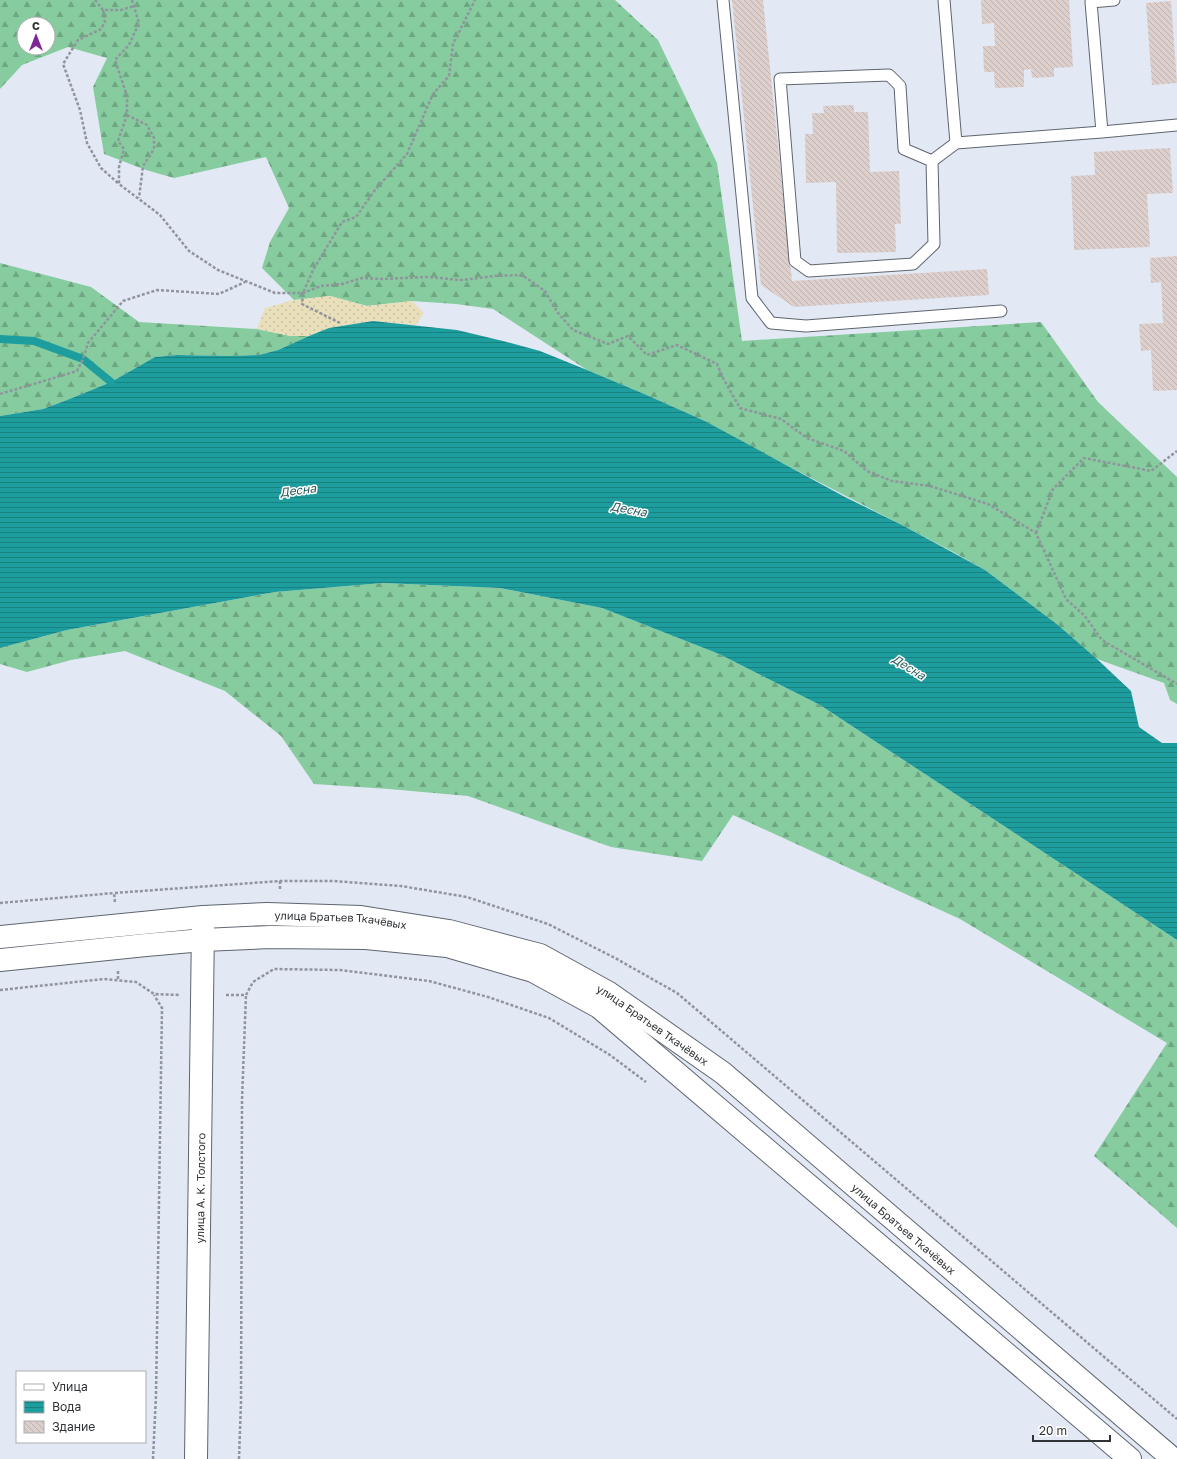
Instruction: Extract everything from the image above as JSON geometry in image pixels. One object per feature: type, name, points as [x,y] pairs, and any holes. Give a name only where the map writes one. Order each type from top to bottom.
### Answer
[{"type":"street","name":"улица Братьев Ткачёвых","points":[[0,936],[203,917],[267,914],[361,917],[449,931],[540,955],[609,992],[723,1073],[1173,1459]]},
{"type":"street","name":"улица А. К. Толстого","points":[[196,1459],[203,917]]},
{"type":"street","name":"улица Братьев Ткачёвых","points":[[0,960],[203,940],[270,937],[366,938],[447,946],[533,971],[599,1007],[1130,1459]]},
{"type":"lane","points":[[723,0],[752,298],[771,323],[806,326],[1001,311]]},
{"type":"lane","points":[[944,0],[956,143]]},
{"type":"lane","points":[[1102,132],[1091,2],[1114,0]]},
{"type":"lane","points":[[889,75],[900,86],[904,149],[932,161],[934,244],[913,264],[809,271],[795,261],[780,79],[889,75]]},
{"type":"lane","points":[[932,161],[956,143],[1177,125]]},
{"type":"path","points":[[95,0],[103,10],[105,22],[101,29],[78,40],[63,64],[80,110],[87,143],[101,168],[119,184],[160,215],[189,251],[218,270],[274,293],[303,293],[321,286],[342,284],[362,278],[384,279],[427,277],[462,280],[494,276],[522,275],[545,291],[558,313],[573,330],[608,344],[628,336],[647,355],[677,345],[716,364],[740,408],[781,420],[807,438],[844,450],[867,470],[892,481],[930,486],[988,504],[1036,533],[1066,599],[1084,615],[1102,640],[1177,684]]},
{"type":"path","points":[[119,184],[119,167],[124,149],[118,141],[127,115],[127,96],[115,60],[129,45],[139,24],[132,0]]},
{"type":"path","points":[[340,323],[302,304],[303,293],[313,270],[342,222],[356,217],[375,190],[407,154],[433,94],[449,76],[453,44],[475,0]]},
{"type":"path","points":[[103,10],[121,10],[134,6]]},
{"type":"path","points":[[127,115],[147,125],[154,138],[154,149],[143,166],[139,199]]},
{"type":"path","points":[[0,394],[77,371],[88,343],[123,301],[157,290],[219,294],[245,282]]},
{"type":"path","points":[[1036,533],[1053,489],[1084,458],[1151,471],[1177,451]]},
{"type":"path","points":[[0,903],[114,893]]},
{"type":"path","points":[[239,1459],[241,1394],[242,1100],[246,995],[253,982],[274,969],[340,970],[429,982],[488,997],[550,1018],[610,1055],[651,1085]]},
{"type":"path","points":[[0,990],[104,979],[136,982],[154,994],[162,1008],[156,1395],[153,1459]]},
{"type":"path","points":[[154,994],[246,995]]},
{"type":"green space","points":[[0,0],[615,0],[658,40],[717,163],[742,341],[1041,322],[1098,402],[1177,477],[1177,704],[1170,700],[1164,683],[1097,659],[1058,625],[985,570],[705,421],[587,370],[493,309],[456,304],[412,301],[367,306],[330,296],[294,300],[262,268],[270,242],[289,208],[266,157],[174,178],[146,170],[104,154],[93,87],[107,58],[68,47],[56,52],[56,16],[16,16],[16,56],[45,56],[22,65],[0,89]]},
{"type":"green space","points":[[0,263],[91,287],[139,322],[257,329],[291,336],[309,336],[278,350],[259,355],[177,355],[155,357],[111,382],[67,400],[43,409],[0,416]]},
{"type":"green space","points":[[383,583],[500,588],[602,608],[719,654],[820,705],[1177,940],[1177,1228],[1094,1156],[1167,1043],[960,919],[733,815],[702,861],[611,847],[468,796],[314,784],[281,736],[225,691],[125,651],[71,660],[27,672],[0,664],[0,648],[67,630],[275,592]]},
{"type":"sand","points":[[330,296],[367,306],[412,301],[424,313],[416,325],[373,321],[329,328],[309,336],[291,336],[257,329],[265,308],[294,300]]},
{"type":"water","name":"Десна","points":[[373,321],[457,330],[503,341],[540,351],[642,393],[705,421],[845,497],[902,525],[985,570],[1058,625],[1131,691],[1139,727],[1162,743],[1177,743],[1177,940],[820,705],[719,654],[602,608],[500,588],[383,583],[275,592],[67,630],[0,648],[0,416],[43,409],[67,400],[111,382],[155,357],[177,355],[259,355],[278,350],[329,328]]},
{"type":"building","points":[[732,0],[763,0],[792,281],[987,269],[989,295],[794,307],[761,285]]},
{"type":"building","points":[[981,0],[1069,0],[1073,67],[1054,68],[1054,77],[1032,78],[1031,69],[1024,70],[1024,87],[995,88],[994,72],[984,72],[983,46],[995,46],[994,23],[982,24]]},
{"type":"building","points":[[1171,1],[1177,83],[1152,85],[1146,3]]},
{"type":"building","points":[[854,105],[854,112],[868,112],[870,172],[899,171],[901,224],[895,224],[896,252],[837,253],[836,182],[806,183],[805,134],[813,134],[812,113],[824,113],[823,106]]},
{"type":"building","points":[[1170,148],[1173,193],[1147,194],[1150,247],[1074,250],[1071,176],[1095,175],[1094,152]]},
{"type":"building","points":[[1177,256],[1177,390],[1153,391],[1151,350],[1141,351],[1139,324],[1163,323],[1161,282],[1151,283],[1150,258]]},
{"type":"waterway","points":[[0,339],[34,341],[83,359],[111,382]]}]
